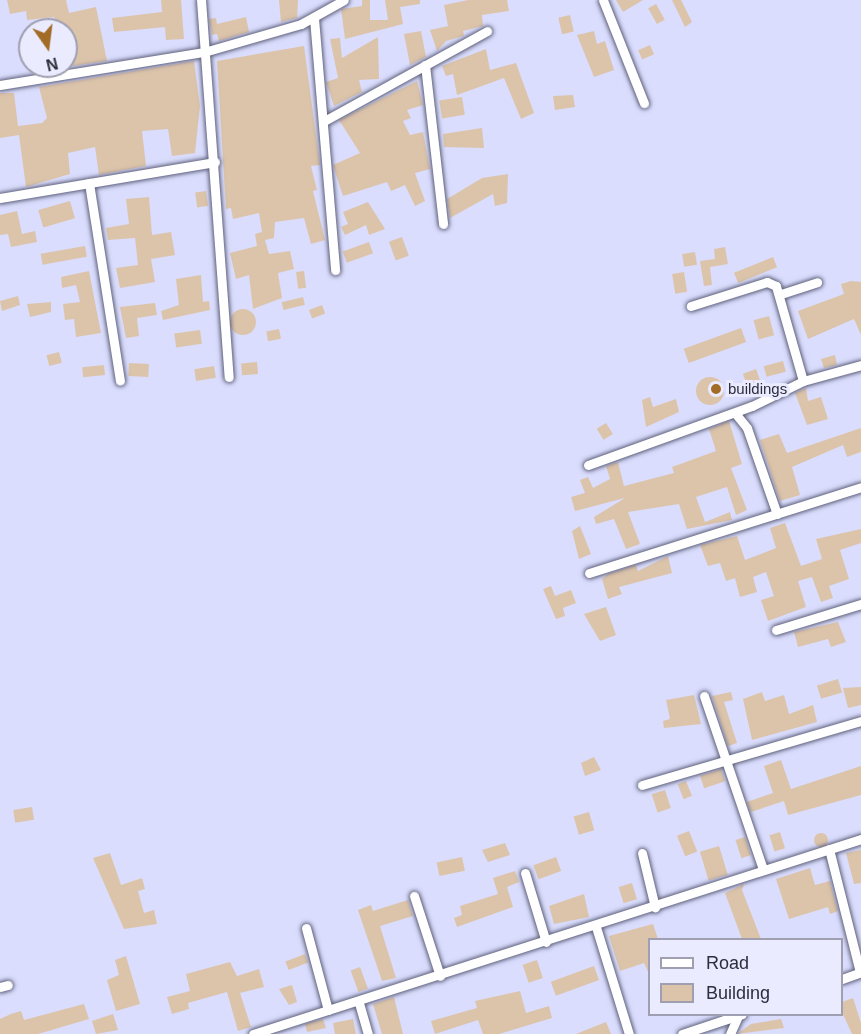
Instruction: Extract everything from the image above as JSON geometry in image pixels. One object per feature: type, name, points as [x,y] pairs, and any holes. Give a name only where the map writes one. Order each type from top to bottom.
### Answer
[{"type":"street","points":[[201,0],[228,377]]},
{"type":"street","points":[[0,85],[204,52],[314,18],[344,0]]},
{"type":"street","points":[[603,0],[644,103]]},
{"type":"street","points":[[314,18],[326,120],[335,270]]},
{"type":"street","points":[[326,120],[487,31]]},
{"type":"street","points":[[425,65],[443,224]]},
{"type":"street","points":[[0,198],[214,162]]},
{"type":"street","points":[[89,183],[120,381]]},
{"type":"street","points":[[691,306],[766,282],[781,294],[803,381]]},
{"type":"street","points":[[781,294],[817,282]]},
{"type":"street","points":[[588,465],[735,413],[803,381],[861,364]]},
{"type":"street","points":[[747,428],[752,406]]},
{"type":"street","points":[[735,413],[747,428],[777,514]]},
{"type":"street","points":[[589,573],[861,487]]},
{"type":"street","points":[[776,630],[861,604]]},
{"type":"street","points":[[704,696],[729,762],[763,869]]},
{"type":"street","points":[[642,785],[729,762],[861,721]]},
{"type":"street","points":[[253,1034],[328,1010],[359,1003],[596,927],[763,869],[861,839]]},
{"type":"street","points":[[829,849],[861,972],[843,979]]},
{"type":"street","points":[[642,853],[655,907]]},
{"type":"street","points":[[525,873],[546,942]]},
{"type":"street","points":[[414,896],[440,976]]},
{"type":"street","points":[[596,927],[628,1034]]},
{"type":"street","points":[[306,928],[328,1010]]},
{"type":"street","points":[[359,1003],[368,1034]]},
{"type":"street","points":[[682,1034],[737,1016]]},
{"type":"street","points":[[730,1034],[739,1016]]},
{"type":"building","points":[[7,0],[66,0],[69,13],[96,7],[107,61],[78,65],[78,18],[27,18],[26,11],[10,14]]},
{"type":"building","points":[[161,0],[181,0],[184,39],[166,40],[165,27],[114,32],[112,18],[162,12]]},
{"type":"building","points":[[279,0],[298,0],[297,18],[281,22]]},
{"type":"building","points":[[362,0],[370,0],[370,20],[388,20],[385,0],[420,0],[420,4],[400,7],[403,24],[345,39],[341,9],[362,6]]},
{"type":"building","points":[[468,0],[507,0],[509,11],[482,15],[483,26],[463,31],[464,36],[446,41],[437,51],[430,30],[448,26],[444,5]]},
{"type":"building","points":[[616,0],[643,0],[623,12]]},
{"type":"building","points":[[672,0],[681,0],[692,22],[685,27]]},
{"type":"building","points":[[656,4],[665,20],[657,24],[648,8]]},
{"type":"building","points":[[570,15],[574,32],[562,34],[558,18]]},
{"type":"building","points":[[246,17],[249,32],[219,41],[217,34],[212,35],[209,19],[216,18],[217,24]]},
{"type":"building","points":[[421,31],[426,57],[410,65],[404,34]]},
{"type":"building","points":[[594,31],[597,44],[605,41],[614,70],[594,77],[577,35]]},
{"type":"building","points":[[378,37],[379,79],[359,80],[362,92],[334,106],[326,82],[338,78],[330,39],[340,38],[342,58]]},
{"type":"building","points":[[650,45],[654,54],[642,59],[638,50]]},
{"type":"building","points":[[304,46],[320,165],[311,166],[317,190],[313,191],[325,240],[311,244],[304,218],[275,222],[274,238],[265,240],[269,254],[290,251],[294,269],[278,273],[282,298],[253,309],[249,275],[236,279],[230,253],[257,246],[255,234],[262,232],[259,213],[233,219],[231,208],[226,209],[217,61]]},
{"type":"building","points":[[486,49],[490,70],[516,63],[534,113],[521,119],[504,78],[457,95],[453,74],[446,76],[442,66]]},
{"type":"building","points":[[194,61],[200,106],[195,153],[172,156],[168,129],[142,131],[146,166],[99,175],[95,147],[68,153],[70,174],[26,187],[19,135],[0,138],[0,93],[14,93],[18,126],[42,123],[47,118],[39,87]]},
{"type":"building","points":[[417,81],[423,105],[407,110],[411,118],[403,121],[410,135],[423,132],[430,169],[415,173],[425,201],[415,206],[405,185],[391,191],[387,182],[343,196],[333,165],[360,153],[339,120]]},
{"type":"building","points":[[573,95],[575,107],[555,110],[553,96]]},
{"type":"building","points":[[462,97],[465,115],[442,118],[439,101]]},
{"type":"building","points":[[482,128],[484,148],[444,147],[443,134]]},
{"type":"building","points":[[508,174],[507,203],[495,206],[493,194],[450,218],[447,199],[482,178]]},
{"type":"building","points":[[206,191],[208,206],[197,207],[195,193]]},
{"type":"building","points":[[149,197],[152,235],[171,232],[175,255],[151,259],[155,282],[120,288],[116,268],[138,265],[135,238],[108,240],[106,228],[129,224],[126,199]]},
{"type":"building","points":[[70,201],[75,218],[43,227],[38,210]]},
{"type":"building","points":[[368,202],[385,229],[369,235],[366,225],[345,235],[341,227],[348,224],[343,212]]},
{"type":"building","points":[[17,211],[22,234],[35,231],[37,242],[11,247],[8,234],[0,235],[0,215]]},
{"type":"building","points":[[402,237],[409,256],[396,261],[389,242]]},
{"type":"building","points":[[369,242],[373,253],[347,263],[343,252]]},
{"type":"building","points":[[85,246],[87,257],[43,265],[41,254]]},
{"type":"building","points":[[725,247],[728,264],[710,267],[712,285],[704,286],[700,261],[715,259],[714,249]]},
{"type":"building","points":[[695,252],[697,265],[684,267],[682,254]]},
{"type":"building","points":[[773,257],[777,267],[738,283],[734,273]]},
{"type":"building","points":[[89,271],[101,333],[76,337],[74,319],[65,320],[63,304],[80,302],[76,285],[62,288],[61,277]]},
{"type":"building","points":[[304,271],[306,288],[298,289],[296,272]]},
{"type":"building","points":[[684,272],[687,292],[675,294],[672,274]]},
{"type":"building","points":[[201,275],[203,302],[209,301],[210,310],[163,320],[161,311],[179,305],[176,279]]},
{"type":"building","points":[[851,281],[861,282],[861,335],[854,319],[808,339],[798,311],[844,294],[841,284]]},
{"type":"building","points":[[18,296],[20,305],[2,311],[0,301]]},
{"type":"building","points":[[303,297],[305,305],[284,310],[282,302]]},
{"type":"building","points":[[51,302],[51,312],[30,317],[27,304]]},
{"type":"building","points":[[155,303],[157,315],[137,318],[139,336],[126,338],[120,307]]},
{"type":"building","points":[[322,305],[325,313],[312,318],[309,310]]},
{"type":"building","points":[[243,309],[252,313],[256,322],[252,331],[243,335],[234,331],[230,322],[234,313]]},
{"type":"building","points":[[769,316],[774,335],[759,339],[754,320]]},
{"type":"building","points":[[741,328],[746,342],[689,363],[684,349]]},
{"type":"building","points":[[279,329],[281,339],[268,341],[266,331]]},
{"type":"building","points":[[200,330],[202,344],[176,347],[174,334]]},
{"type":"building","points":[[59,352],[62,363],[49,366],[46,355]]},
{"type":"building","points":[[835,355],[837,365],[824,368],[821,359]]},
{"type":"building","points":[[783,361],[786,372],[767,377],[764,366]]},
{"type":"building","points":[[257,362],[258,374],[242,375],[241,363]]},
{"type":"building","points":[[129,363],[149,364],[148,377],[128,376]]},
{"type":"building","points":[[104,365],[105,375],[83,377],[82,367]]},
{"type":"building","points":[[214,366],[216,378],[196,381],[194,369]]},
{"type":"building","points":[[756,369],[760,380],[747,385],[743,374]]},
{"type":"building","points":[[710,377],[720,381],[724,391],[720,401],[710,405],[700,401],[696,391],[700,381]]},
{"type":"building","points":[[806,388],[808,401],[821,397],[828,419],[807,425],[795,393]]},
{"type":"building","points":[[650,397],[653,407],[676,399],[679,412],[646,427],[642,400]]},
{"type":"building","points":[[729,421],[742,464],[731,468],[747,510],[736,515],[727,487],[696,497],[705,522],[730,512],[732,520],[687,529],[679,504],[628,512],[640,544],[626,549],[614,519],[596,524],[594,517],[625,498],[575,511],[571,497],[585,493],[580,480],[588,477],[593,488],[610,479],[606,466],[618,462],[624,486],[674,473],[672,467],[716,451],[709,429]]},
{"type":"building","points":[[606,423],[613,434],[604,440],[597,429]]},
{"type":"building","points":[[861,428],[861,452],[847,457],[843,445],[792,467],[800,495],[780,501],[760,440],[779,434],[787,453]]},
{"type":"building","points":[[785,523],[801,566],[822,559],[816,539],[861,529],[861,543],[840,550],[849,579],[829,586],[833,598],[821,602],[812,577],[798,581],[806,607],[768,621],[761,600],[774,596],[766,572],[753,577],[757,592],[740,597],[735,578],[726,581],[720,563],[708,566],[700,545],[737,536],[745,560],[776,548],[770,528]]},
{"type":"building","points":[[580,526],[591,554],[579,559],[572,531]]},
{"type":"building","points":[[668,556],[672,573],[619,587],[622,594],[608,599],[602,579],[608,574],[636,565],[638,571]]},
{"type":"building","points":[[551,586],[555,596],[571,590],[576,603],[563,608],[565,616],[556,619],[543,589]]},
{"type":"building","points":[[606,607],[616,635],[600,641],[584,614]]},
{"type":"building","points":[[838,622],[846,642],[831,647],[828,639],[798,647],[794,632]]},
{"type":"building","points":[[838,679],[842,692],[821,699],[817,685]]},
{"type":"building","points":[[861,687],[861,705],[848,708],[843,688]]},
{"type":"building","points":[[731,692],[733,700],[724,702],[737,743],[728,746],[712,696]]},
{"type":"building","points":[[762,692],[765,701],[784,695],[789,714],[813,705],[817,722],[752,740],[743,699]]},
{"type":"building","points":[[694,695],[701,724],[664,728],[663,721],[670,719],[666,700]]},
{"type":"building","points":[[594,757],[601,770],[585,776],[581,763]]},
{"type":"building","points":[[781,760],[791,789],[861,766],[861,795],[788,815],[784,801],[751,812],[747,802],[773,793],[764,766]]},
{"type":"building","points":[[721,769],[725,781],[704,788],[700,776]]},
{"type":"building","points":[[686,781],[692,796],[684,799],[678,784]]},
{"type":"building","points":[[665,790],[671,808],[658,812],[652,794]]},
{"type":"building","points":[[32,807],[34,820],[15,823],[13,810]]},
{"type":"building","points":[[589,812],[594,830],[579,835],[574,816]]},
{"type":"building","points":[[689,831],[697,851],[685,856],[677,836]]},
{"type":"building","points":[[780,832],[785,848],[774,851],[769,835]]},
{"type":"building","points":[[818,833],[824,833],[828,840],[824,847],[818,847],[814,843],[814,837]]},
{"type":"building","points":[[745,837],[751,855],[741,858],[735,840]]},
{"type":"building","points":[[505,843],[510,855],[488,862],[482,850]]},
{"type":"building","points":[[719,846],[728,875],[709,881],[700,852]]},
{"type":"building","points":[[861,850],[861,883],[854,884],[846,853]]},
{"type":"building","points":[[110,853],[121,885],[142,878],[145,889],[138,891],[144,913],[154,910],[157,924],[124,929],[93,858]]},
{"type":"building","points":[[462,857],[465,871],[439,876],[437,862]]},
{"type":"building","points":[[556,857],[561,871],[539,879],[533,865]]},
{"type":"building","points":[[810,868],[815,885],[830,881],[838,911],[830,914],[828,907],[789,919],[776,879]]},
{"type":"building","points":[[515,871],[519,882],[507,887],[513,907],[457,927],[454,918],[462,915],[460,906],[498,894],[493,878]]},
{"type":"building","points":[[632,883],[637,899],[624,903],[619,887]]},
{"type":"building","points":[[744,884],[742,890],[761,938],[742,938],[725,893]]},
{"type":"building","points":[[584,894],[589,917],[554,924],[549,906]]},
{"type":"building","points":[[408,900],[413,916],[380,926],[396,978],[382,981],[358,910],[371,905],[373,911]]},
{"type":"building","points":[[653,924],[658,938],[648,938],[648,972],[644,963],[620,971],[609,936]]},
{"type":"building","points":[[305,954],[308,962],[289,970],[285,962]]},
{"type":"building","points":[[126,956],[140,1004],[116,1011],[107,980],[119,975],[115,960]]},
{"type":"building","points":[[537,960],[543,978],[529,983],[523,965]]},
{"type":"building","points":[[230,962],[237,976],[259,969],[264,987],[240,993],[251,1027],[238,1031],[227,992],[188,1003],[189,1009],[172,1014],[167,997],[190,991],[186,974]]},
{"type":"building","points":[[594,966],[599,980],[556,996],[551,982]]},
{"type":"building","points":[[360,967],[368,989],[358,992],[351,970]]},
{"type":"building","points":[[292,985],[297,1002],[289,1005],[279,989]]},
{"type":"building","points":[[520,991],[526,1013],[549,1006],[552,1018],[499,1034],[483,1034],[478,1020],[435,1034],[431,1021],[477,1008],[475,1001]]},
{"type":"building","points":[[394,997],[403,1034],[382,1034],[373,1004]]},
{"type":"building","points":[[853,998],[861,1023],[861,1034],[852,1034],[843,1014],[843,1002]]},
{"type":"building","points":[[84,1004],[89,1019],[38,1034],[0,1034],[0,1019],[11,1014],[21,1011],[24,1020]]},
{"type":"building","points":[[113,1014],[118,1030],[96,1034],[92,1021]]},
{"type":"building","points":[[323,1019],[326,1028],[307,1032],[305,1024]]},
{"type":"building","points":[[353,1019],[356,1034],[335,1034],[333,1023]]},
{"type":"building","points":[[781,1019],[784,1028],[737,1034],[751,1024]]},
{"type":"building","points":[[606,1022],[611,1034],[576,1034]]},
{"type":"place","name":"buildings","points":[[716,389]]}]
